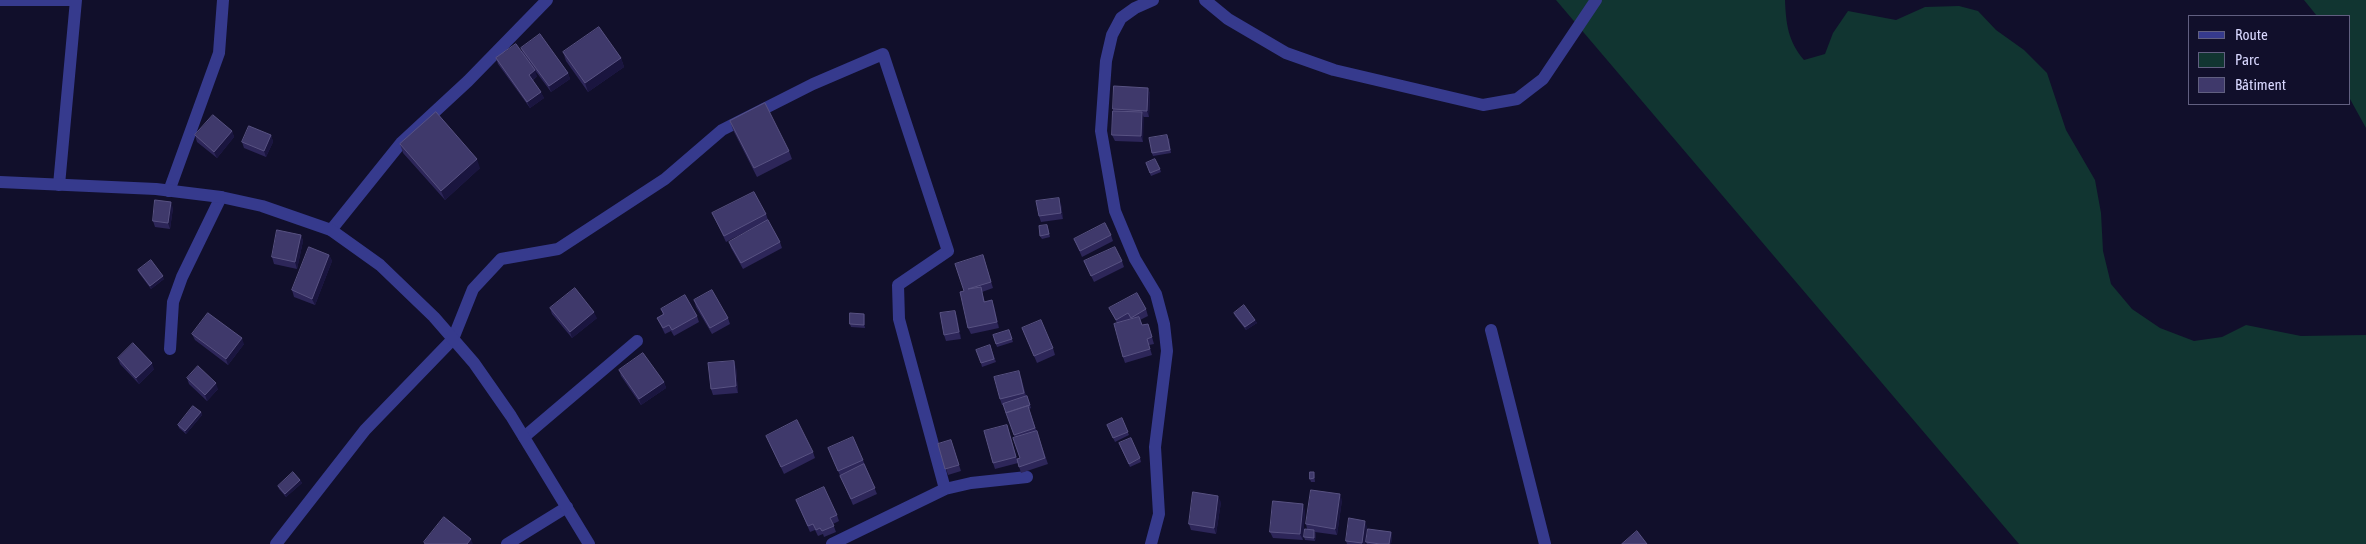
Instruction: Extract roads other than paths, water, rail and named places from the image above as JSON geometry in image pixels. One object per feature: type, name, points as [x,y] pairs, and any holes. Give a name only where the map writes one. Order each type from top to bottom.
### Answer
[{"type":"street","points":[[0,0],[76,0],[59,185]]},
{"type":"street","points":[[169,191],[219,53],[223,0]]},
{"type":"street","points":[[331,230],[401,144],[468,81],[546,0]]},
{"type":"street","points":[[1152,544],[1159,514],[1155,447],[1167,352],[1164,324],[1156,294],[1135,259],[1115,210],[1101,132],[1106,60],[1112,35],[1120,18],[1135,8],[1153,0]]},
{"type":"street","points":[[1205,0],[1228,19],[1286,54],[1334,70],[1483,105],[1518,99],[1543,79],[1596,0]]},
{"type":"street","points":[[276,544],[365,430],[453,339],[473,289],[501,259],[558,249],[665,179],[722,130],[813,84],[883,54],[948,251],[898,285],[899,319],[945,489]]},
{"type":"street","points":[[0,182],[169,191],[221,197],[262,206],[331,230],[380,265],[434,317],[474,363],[524,437],[589,544]]},
{"type":"street","points":[[170,349],[173,302],[182,276],[221,197]]},
{"type":"street","points":[[1491,330],[1544,544]]},
{"type":"street","points":[[524,437],[637,341]]},
{"type":"street","points":[[832,544],[945,489],[971,483],[1027,477]]},
{"type":"street","points":[[507,544],[567,507]]}]
